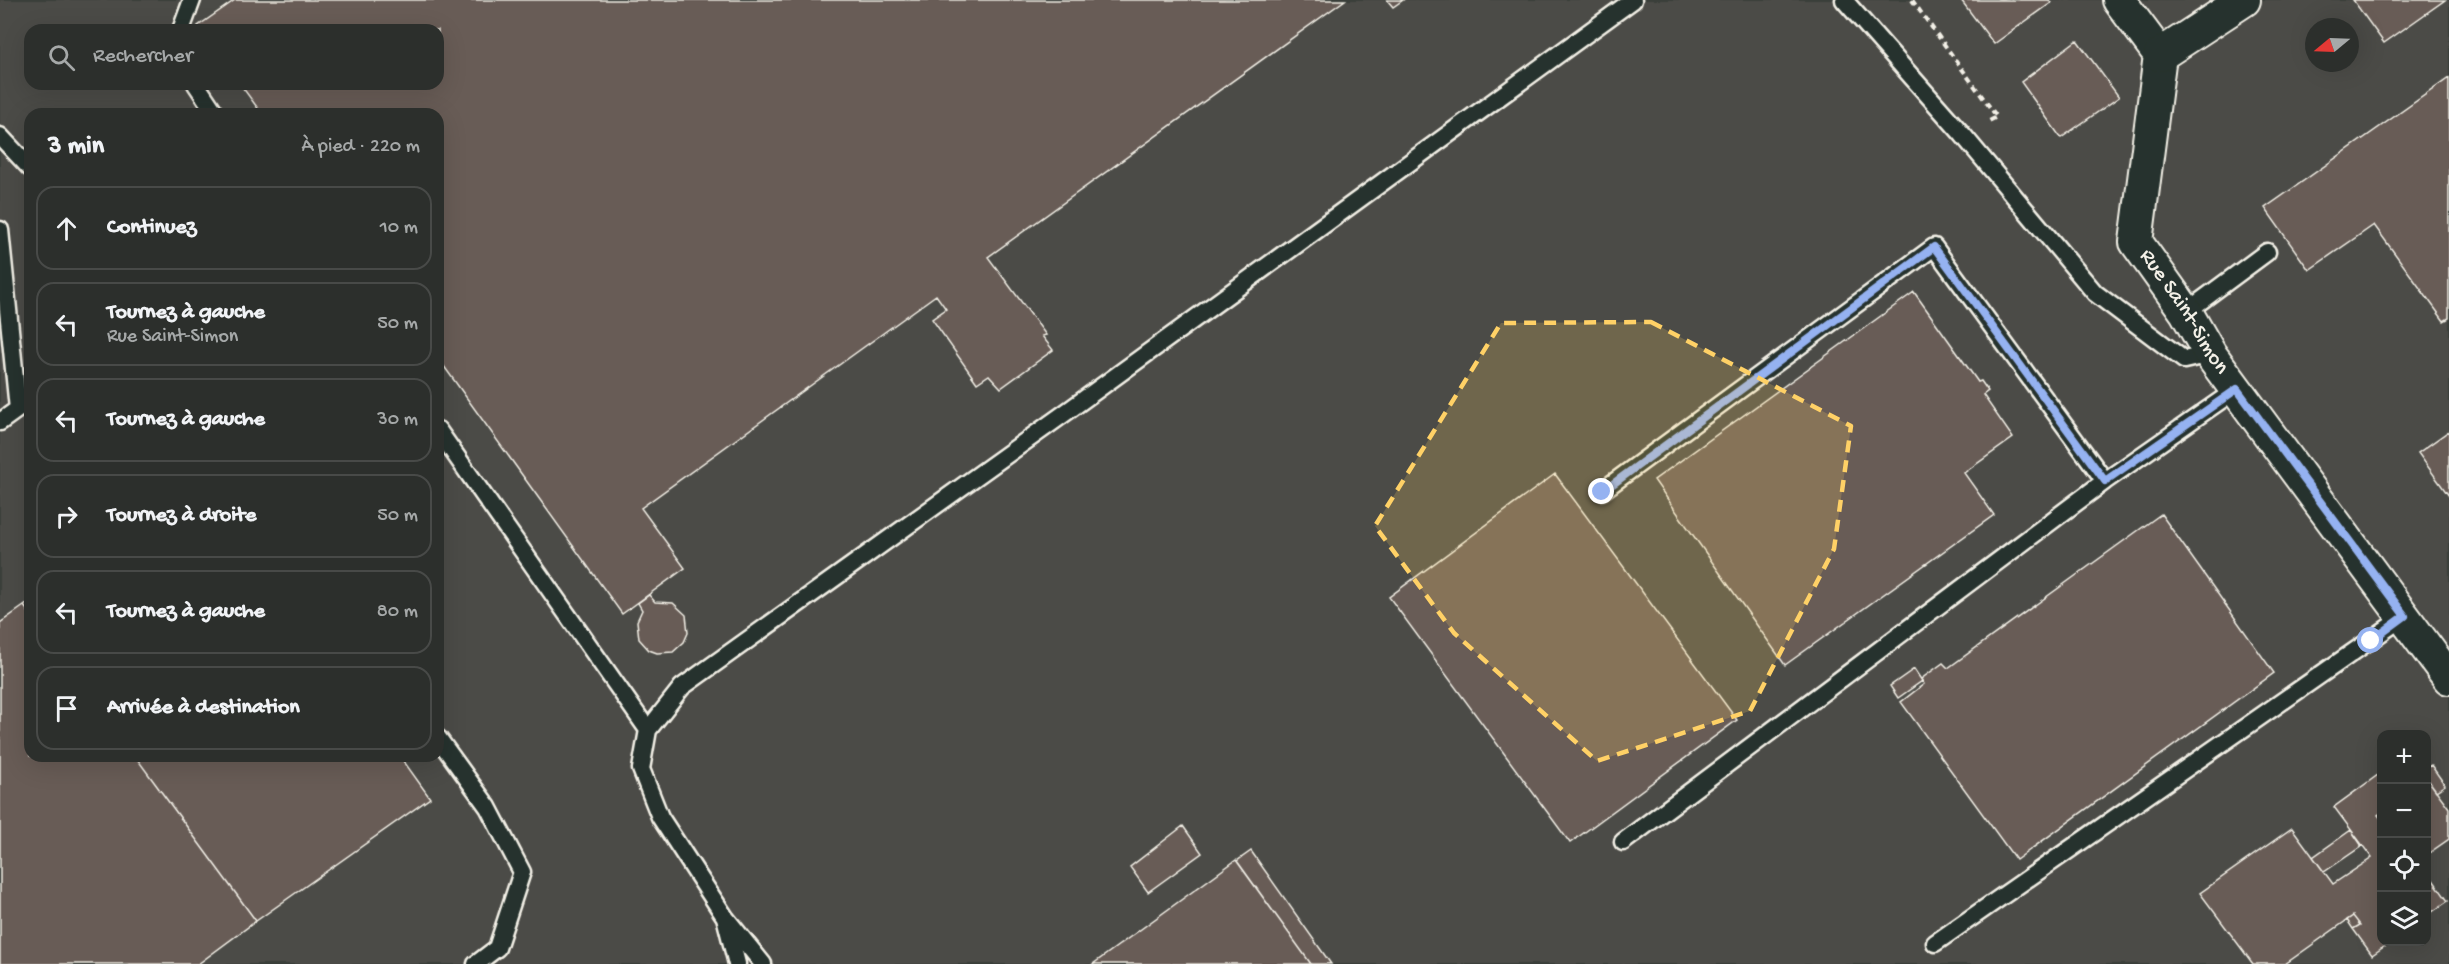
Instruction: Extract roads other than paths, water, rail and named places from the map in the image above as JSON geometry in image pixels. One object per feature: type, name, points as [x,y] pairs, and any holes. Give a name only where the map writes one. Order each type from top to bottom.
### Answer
[{"type":"street","points":[[2119,0],[2160,55],[2244,0]]},
{"type":"street","name":"Rue Saint-Simon","points":[[2160,55],[2136,242],[2186,312],[2210,354],[2448,673]]},
{"type":"lane","points":[[183,24],[192,0]]},
{"type":"lane","points":[[763,964],[725,917],[660,817],[641,769],[648,730],[682,687],[1072,408],[1633,0]]},
{"type":"lane","points":[[1844,0],[1964,135],[2095,293],[2184,360],[2210,354]]},
{"type":"lane","points":[[200,90],[212,108]]},
{"type":"lane","points":[[0,136],[24,162]]},
{"type":"lane","points":[[0,230],[24,406],[0,422]]},
{"type":"lane","points":[[1602,492],[1934,247],[2105,481]]},
{"type":"lane","points":[[2186,312],[2266,252]]},
{"type":"lane","points":[[1623,842],[2105,481],[2237,389]]},
{"type":"lane","points":[[444,439],[648,730]]},
{"type":"lane","points":[[1935,943],[2405,616]]},
{"type":"lane","points":[[444,746],[488,807],[522,872],[498,948],[476,964]]},
{"type":"lane","points":[[725,917],[737,964]]}]
